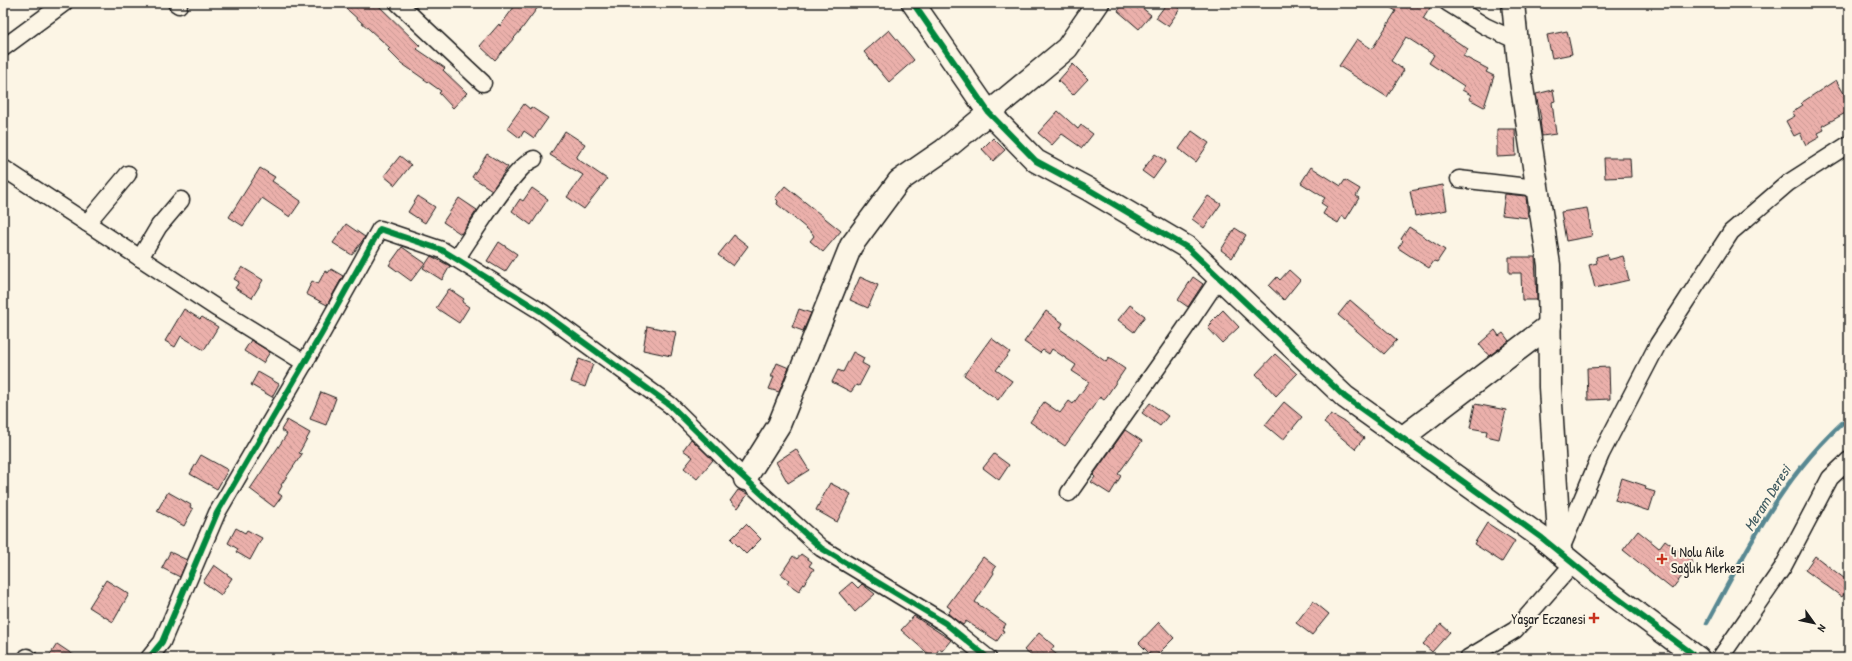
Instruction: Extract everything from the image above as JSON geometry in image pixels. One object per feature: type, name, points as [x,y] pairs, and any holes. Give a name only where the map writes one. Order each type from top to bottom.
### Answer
[{"type":"street","points":[[3,48],[64,3]]},
{"type":"street","points":[[398,3],[483,83]]},
{"type":"street","points":[[913,3],[989,112],[1036,161],[1088,189],[1188,248],[1345,397],[1536,533],[1698,658]]},
{"type":"street","points":[[745,479],[779,425],[850,246],[899,181],[944,150],[1067,48],[1098,3]]},
{"type":"street","points":[[1448,3],[1485,26],[1517,41]]},
{"type":"street","points":[[1513,3],[1520,74],[1549,265],[1550,387],[1567,558]]},
{"type":"street","points":[[1468,658],[1515,630],[1567,558],[1601,454],[1658,344],[1731,232],[1788,183],[1849,144]]},
{"type":"street","points":[[456,259],[514,174],[527,161],[534,159]]},
{"type":"street","points":[[3,168],[140,258],[305,363]]},
{"type":"street","points":[[87,223],[128,174]]},
{"type":"street","points":[[1459,179],[1538,188]]},
{"type":"street","points":[[140,258],[159,226],[181,200]]},
{"type":"street","points":[[149,658],[162,642],[217,513],[305,363],[380,229],[442,250],[542,312],[670,405],[745,479],[821,548],[945,623],[988,658]]},
{"type":"street","points":[[1069,493],[1219,278]]},
{"type":"street","points":[[1402,438],[1550,325]]},
{"type":"street","points":[[1720,658],[1783,567],[1830,478],[1849,460]]},
{"type":"building","points":[[340,3],[376,3],[420,46],[417,49],[445,68],[443,70],[467,93],[453,108],[439,93],[441,91],[401,63],[388,50],[390,48]]},
{"type":"building","points":[[517,3],[541,3],[521,30],[495,60],[480,46],[499,24],[500,26]]},
{"type":"building","points":[[1124,3],[1136,3],[1151,15],[1139,29],[1118,11]]},
{"type":"building","points":[[1167,3],[1171,3],[1180,9],[1168,26],[1156,18]]},
{"type":"building","points":[[1383,3],[1433,3],[1423,19],[1468,49],[1463,56],[1488,69],[1486,72],[1494,76],[1484,107],[1469,99],[1471,95],[1462,90],[1464,86],[1429,63],[1434,55],[1406,37],[1391,61],[1404,70],[1387,97],[1339,66],[1357,39],[1372,49],[1396,11]]},
{"type":"building","points":[[889,30],[914,60],[889,82],[864,52]]},
{"type":"building","points":[[1567,31],[1572,54],[1552,58],[1547,35]]},
{"type":"building","points":[[1073,64],[1088,79],[1073,95],[1058,81]]},
{"type":"building","points":[[1836,80],[1849,102],[1849,111],[1822,126],[1824,130],[1818,133],[1820,137],[1806,145],[1800,133],[1794,136],[1786,121],[1795,116],[1792,112],[1803,105],[1801,103]]},
{"type":"building","points":[[1553,90],[1555,101],[1552,102],[1556,134],[1542,136],[1541,119],[1536,94]]},
{"type":"building","points":[[524,104],[530,109],[531,107],[548,118],[534,138],[524,131],[520,138],[507,128]]},
{"type":"building","points":[[1058,111],[1078,129],[1081,125],[1093,134],[1082,148],[1062,134],[1052,145],[1038,133]]},
{"type":"building","points":[[1497,129],[1515,129],[1516,156],[1497,157]]},
{"type":"building","points":[[565,131],[585,144],[576,158],[607,179],[584,209],[567,197],[583,175],[550,155]]},
{"type":"building","points":[[1192,131],[1209,143],[1196,162],[1179,149]]},
{"type":"building","points":[[993,138],[1005,150],[993,161],[982,149]]},
{"type":"building","points":[[487,154],[508,167],[492,190],[472,177]]},
{"type":"building","points":[[1155,154],[1166,161],[1153,179],[1142,171]]},
{"type":"building","points":[[400,156],[411,165],[395,185],[384,176]]},
{"type":"building","points":[[1604,158],[1630,158],[1631,177],[1605,178]]},
{"type":"building","points":[[1311,167],[1341,186],[1345,180],[1360,189],[1356,196],[1359,198],[1346,219],[1342,216],[1338,223],[1323,214],[1327,207],[1321,203],[1325,198],[1301,183]]},
{"type":"building","points":[[260,168],[275,177],[272,181],[301,201],[290,217],[262,198],[243,226],[229,217]]},
{"type":"building","points":[[1443,185],[1447,210],[1415,216],[1410,191]]},
{"type":"building","points":[[785,186],[841,231],[823,252],[810,241],[814,236],[812,233],[777,204],[778,201],[775,198]]},
{"type":"building","points":[[532,188],[548,199],[531,225],[512,211],[520,199],[523,201]]},
{"type":"building","points":[[1505,194],[1526,196],[1528,218],[1502,215]]},
{"type":"building","points":[[418,196],[435,207],[425,223],[408,212]]},
{"type":"building","points":[[1208,196],[1221,204],[1204,228],[1192,219]]},
{"type":"building","points":[[459,198],[477,210],[461,234],[443,222]]},
{"type":"building","points":[[1587,208],[1592,236],[1566,241],[1561,212]]},
{"type":"building","points":[[346,224],[365,237],[352,255],[333,243]]},
{"type":"building","points":[[1409,227],[1445,250],[1437,262],[1434,261],[1429,268],[1398,248],[1403,241],[1401,239]]},
{"type":"building","points":[[1235,228],[1246,235],[1232,258],[1221,250]]},
{"type":"building","points":[[734,235],[748,246],[733,266],[718,255]]},
{"type":"building","points":[[499,242],[517,254],[505,272],[487,261]]},
{"type":"building","points":[[402,247],[425,263],[411,281],[389,265]]},
{"type":"building","points":[[1607,254],[1608,260],[1623,256],[1629,280],[1595,288],[1589,265],[1597,263],[1596,257]]},
{"type":"building","points":[[431,256],[450,266],[442,280],[423,268]]},
{"type":"building","points":[[1509,257],[1535,257],[1537,300],[1522,300],[1521,273],[1509,273]]},
{"type":"building","points":[[242,267],[263,280],[252,298],[235,288],[239,282],[234,279]]},
{"type":"building","points":[[331,269],[343,276],[327,305],[306,294],[312,281],[318,284],[325,271],[328,273]]},
{"type":"building","points":[[1289,270],[1300,280],[1284,300],[1269,286],[1277,277],[1280,280]]},
{"type":"building","points":[[860,277],[878,285],[868,308],[850,300]]},
{"type":"building","points":[[1193,277],[1203,284],[1188,307],[1178,300]]},
{"type":"building","points":[[449,289],[464,299],[462,302],[469,307],[459,323],[436,308]]},
{"type":"building","points":[[1350,300],[1397,340],[1384,354],[1338,315]]},
{"type":"building","points":[[1130,305],[1145,316],[1134,332],[1118,320]]},
{"type":"building","points":[[184,309],[200,319],[202,317],[218,327],[204,350],[181,336],[175,347],[165,341]]},
{"type":"building","points":[[799,309],[811,313],[803,331],[792,327]]},
{"type":"building","points":[[1223,310],[1239,327],[1222,343],[1208,328],[1212,324],[1210,323]]},
{"type":"building","points":[[1046,311],[1063,323],[1060,329],[1106,362],[1109,358],[1125,369],[1104,400],[1100,397],[1065,446],[1030,422],[1044,402],[1060,413],[1069,401],[1073,404],[1089,382],[1072,371],[1076,365],[1052,349],[1049,354],[1043,350],[1040,353],[1024,342]]},
{"type":"building","points":[[647,326],[676,332],[671,356],[643,350]]},
{"type":"building","points":[[1495,330],[1499,336],[1503,333],[1509,341],[1489,356],[1479,344]]},
{"type":"building","points":[[991,338],[1010,352],[996,370],[1012,381],[998,400],[964,375]]},
{"type":"building","points":[[251,340],[270,352],[263,363],[244,351]]},
{"type":"building","points":[[853,352],[864,358],[862,363],[869,367],[859,386],[856,385],[851,392],[832,382],[838,370],[843,372]]},
{"type":"building","points":[[1275,354],[1297,374],[1276,396],[1256,374]]},
{"type":"building","points":[[579,359],[593,364],[585,387],[571,382]]},
{"type":"building","points":[[777,363],[789,368],[779,392],[769,389],[774,377],[771,377]]},
{"type":"building","points":[[1609,367],[1610,399],[1588,400],[1587,368]]},
{"type":"building","points":[[258,372],[279,384],[272,397],[251,385]]},
{"type":"building","points":[[321,392],[336,398],[326,425],[310,419]]},
{"type":"building","points":[[1284,402],[1302,417],[1283,440],[1265,425]]},
{"type":"building","points":[[1150,403],[1168,416],[1160,426],[1142,413]]},
{"type":"building","points":[[1475,404],[1506,410],[1499,439],[1486,436],[1487,431],[1470,428]]},
{"type":"building","points":[[1331,414],[1345,422],[1364,438],[1355,449],[1324,423]]},
{"type":"building","points":[[287,420],[310,433],[299,453],[302,454],[281,485],[282,486],[278,493],[282,496],[274,507],[250,489],[287,434],[281,430]]},
{"type":"building","points":[[1125,430],[1142,441],[1118,474],[1121,476],[1110,494],[1091,482],[1095,477],[1093,475]]},
{"type":"building","points":[[691,439],[713,460],[697,479],[684,468],[693,457],[683,450]]},
{"type":"building","points":[[796,449],[809,470],[788,483],[776,462]]},
{"type":"building","points":[[994,454],[1009,465],[999,480],[983,468]]},
{"type":"building","points":[[201,455],[228,470],[217,489],[190,474]]},
{"type":"building","points":[[1622,478],[1646,486],[1645,489],[1655,492],[1649,511],[1615,500]]},
{"type":"building","points":[[830,483],[851,494],[837,522],[816,510]]},
{"type":"building","points":[[738,490],[748,494],[738,508],[730,501]]},
{"type":"building","points":[[168,492],[191,505],[190,507],[193,509],[184,526],[157,511]]},
{"type":"building","points":[[1487,523],[1515,541],[1502,562],[1474,544]]},
{"type":"building","points":[[746,524],[761,539],[746,554],[731,539]]},
{"type":"building","points":[[236,528],[245,533],[247,530],[262,538],[250,560],[236,552],[238,549],[228,543]]},
{"type":"building","name":"4 Nolu Aile Sağlık Merkezi","points":[[1638,531],[1659,548],[1665,540],[1693,562],[1672,589],[1623,550]]},
{"type":"building","points":[[170,552],[187,560],[180,577],[162,568]]},
{"type":"building","points":[[801,554],[812,562],[809,566],[814,569],[799,591],[787,583],[789,580],[781,574],[793,556],[797,559]]},
{"type":"building","points":[[1815,556],[1849,582],[1849,587],[1842,597],[1805,570]]},
{"type":"building","points":[[983,557],[996,567],[993,571],[994,573],[975,602],[1006,624],[1002,630],[1004,631],[997,641],[966,621],[963,625],[948,614],[951,609],[947,606]]},
{"type":"building","points":[[214,565],[232,578],[221,595],[203,582]]},
{"type":"building","points":[[106,580],[129,594],[113,622],[89,607]]},
{"type":"building","points":[[852,582],[858,588],[862,584],[875,594],[855,612],[839,593]]},
{"type":"building","points":[[1313,601],[1329,614],[1312,635],[1296,623]]},
{"type":"building","points":[[914,616],[951,640],[942,651],[939,649],[933,658],[901,630]]},
{"type":"building","points":[[1159,622],[1174,638],[1154,658],[1139,643]]},
{"type":"building","points":[[1441,624],[1450,632],[1432,652],[1423,644]]},
{"type":"building","points":[[1039,633],[1054,646],[1051,650],[1061,658],[1034,658],[1024,650]]},
{"type":"building","points":[[57,644],[78,658],[48,658]]},
{"type":"waterway","name":"Meram Deresi","points":[[1707,623],[1752,540],[1786,487],[1805,462],[1849,417]]},
{"type":"cycle path","points":[[913,3],[989,113],[1036,161],[1088,189],[1188,248],[1345,397],[1542,538],[1597,583],[1698,658]]},
{"type":"cycle path","points":[[149,658],[162,642],[217,513],[322,333],[380,229],[442,250],[542,312],[670,405],[740,474],[821,548],[945,623],[988,658]]},
{"type":"place","name":"4 Nolu Aile Sağlık Merkezi","points":[[1662,559]]},
{"type":"place","name":"Yaşar Eczanesi","points":[[1594,618]]}]
